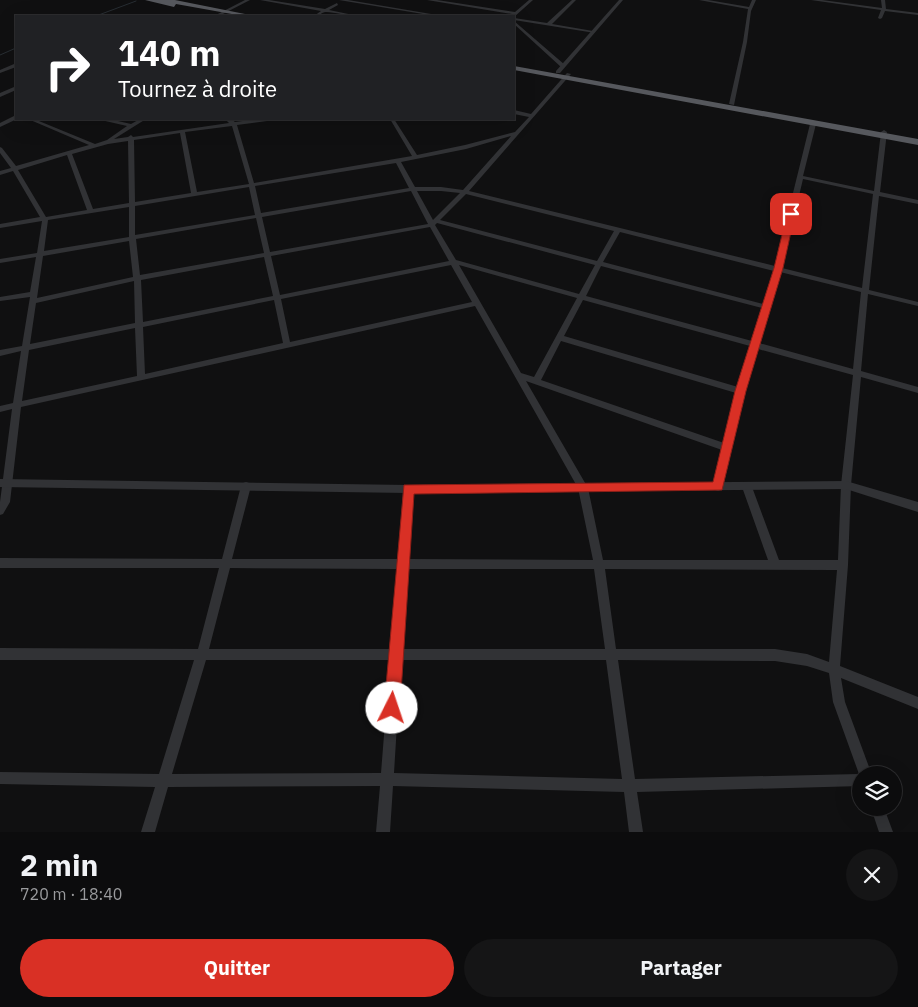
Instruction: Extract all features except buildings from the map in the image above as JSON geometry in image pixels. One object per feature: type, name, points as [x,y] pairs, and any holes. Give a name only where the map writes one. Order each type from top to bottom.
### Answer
[{"type":"highway","points":[[148,0],[221,14],[236,15]]},
{"type":"highway","points":[[165,0],[221,14]]},
{"type":"highway","points":[[515,66],[560,69],[567,76],[732,104],[918,142]]},
{"type":"highway","points":[[515,66],[813,124],[918,138]]},
{"type":"street","points":[[221,14],[248,0]]},
{"type":"street","points":[[262,0],[350,15]]},
{"type":"street","points":[[342,0],[434,15]]},
{"type":"street","points":[[429,0],[476,7],[504,15]]},
{"type":"street","points":[[515,17],[531,0]]},
{"type":"street","points":[[548,25],[574,0]]},
{"type":"street","points":[[515,19],[560,69],[621,0]]},
{"type":"street","points":[[701,0],[720,1],[750,8]]},
{"type":"street","points":[[732,104],[750,8],[754,0]]},
{"type":"street","points":[[813,0],[918,14]]},
{"type":"street","points":[[880,18],[884,9],[884,0]]},
{"type":"street","points":[[432,5],[439,1]]},
{"type":"street","points":[[476,7],[480,3]]},
{"type":"street","points":[[318,15],[337,4]]},
{"type":"street","points":[[418,15],[427,9]]},
{"type":"street","points":[[515,18],[593,32]]},
{"type":"street","points":[[0,72],[15,65]]},
{"type":"street","points":[[434,223],[533,116],[567,76]]},
{"type":"street","points":[[1,94],[15,88]]},
{"type":"street","points":[[1,94],[15,97]]},
{"type":"street","points":[[515,112],[533,116]]},
{"type":"street","points":[[0,125],[15,118]]},
{"type":"street","points":[[32,120],[93,145]]},
{"type":"street","points":[[107,120],[132,126]]},
{"type":"street","points":[[107,142],[141,120]]},
{"type":"street","points":[[228,120],[234,124],[252,185],[287,344]]},
{"type":"street","points":[[0,173],[93,145],[131,137],[260,120]]},
{"type":"street","points":[[393,120],[416,158]]},
{"type":"street","points":[[718,487],[741,391],[778,268],[813,124]]},
{"type":"street","points":[[182,130],[194,194]]},
{"type":"street","points":[[0,226],[398,162],[466,147],[516,133]]},
{"type":"street","points":[[863,766],[839,702],[834,669],[843,565],[846,486],[865,290],[884,134]]},
{"type":"street","points":[[131,137],[132,238],[140,324],[141,377]]},
{"type":"street","points":[[0,149],[15,169],[45,220],[17,405],[3,483],[5,502],[0,511]]},
{"type":"street","points":[[69,153],[91,212]]},
{"type":"street","points":[[398,162],[583,488],[599,565],[636,832]]},
{"type":"street","points":[[800,177],[918,202]]},
{"type":"street","points":[[0,261],[413,189],[441,189],[464,192],[918,304]]},
{"type":"street","points":[[0,300],[34,298],[434,223],[766,307]]},
{"type":"street","points":[[536,381],[618,230]]},
{"type":"street","points":[[0,353],[454,262],[918,390]]},
{"type":"street","points":[[0,409],[477,303]]},
{"type":"street","points":[[560,338],[741,391]]},
{"type":"street","points":[[518,375],[727,448]]},
{"type":"street","points":[[3,483],[408,489],[846,486],[918,507]]},
{"type":"street","points":[[148,832],[202,654],[246,486]]},
{"type":"street","points":[[747,487],[775,565]]},
{"type":"street","points":[[383,832],[408,489]]},
{"type":"street","points":[[0,563],[843,565]]},
{"type":"street","points":[[0,654],[774,655],[807,660],[918,703]]},
{"type":"street","points":[[0,778],[163,781],[387,779],[629,786],[852,780]]},
{"type":"street","points":[[881,816],[886,832]]},
{"type":"waterway","points":[[99,15],[136,1]]},
{"type":"waterway","points":[[0,55],[15,48]]},
{"type":"route","points":[[392,708],[408,489],[718,487],[741,391],[778,268],[791,214]]}]
